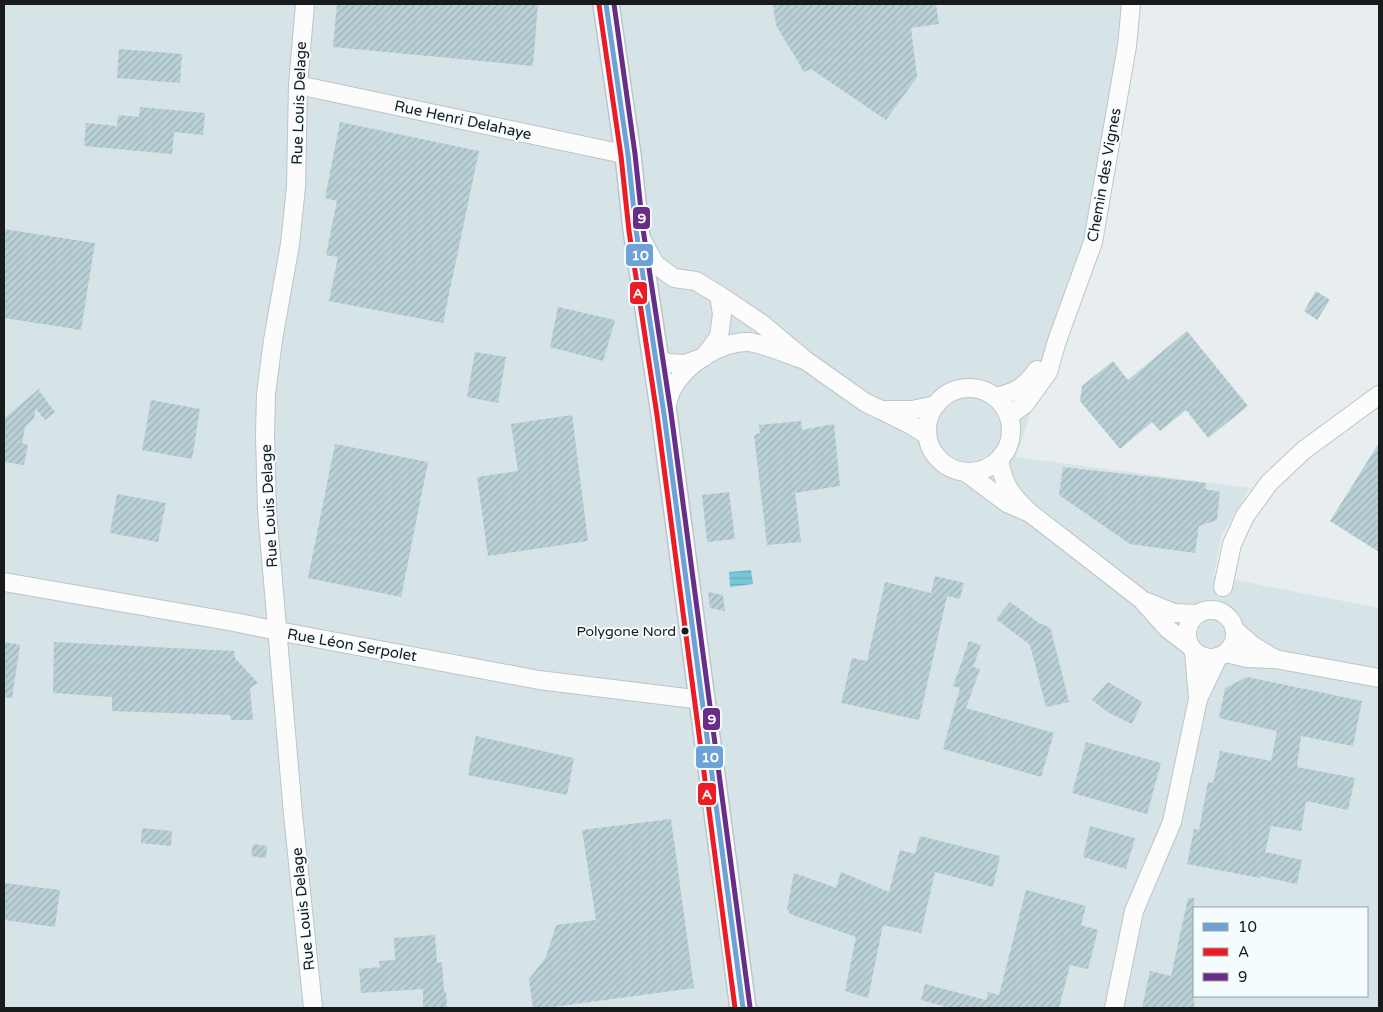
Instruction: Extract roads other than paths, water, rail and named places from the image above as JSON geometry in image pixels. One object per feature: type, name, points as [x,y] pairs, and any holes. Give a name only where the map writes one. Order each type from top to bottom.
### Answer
[{"type":"main road","points":[[606,4],[628,155],[636,230],[664,414],[743,1008]]},
{"type":"street","name":"Rue Louis Delage","points":[[305,4],[298,86],[296,186],[290,244],[273,340],[266,394],[267,511],[293,814],[313,1008]]},
{"type":"street","name":"Chemin des Vignes","points":[[1009,416],[1024,404],[1048,372],[1057,341],[1094,242],[1127,46],[1132,4]]},
{"type":"street","name":"Rue Henri Delahaye","points":[[298,86],[628,155]]},
{"type":"street","points":[[636,230],[655,264],[674,278],[696,281],[719,295],[762,324],[805,360],[866,403],[912,425],[927,435]]},
{"type":"street","points":[[646,298],[656,288],[674,278]]},
{"type":"street","points":[[664,414],[672,389],[685,371],[704,357],[719,337],[722,314],[719,295]]},
{"type":"street","name":"Chemin des Vignes","points":[[996,398],[1016,392],[1030,380],[1057,341]]},
{"type":"street","points":[[654,357],[668,363],[685,364],[727,345],[750,342],[805,360]]},
{"type":"street","points":[[971,388],[987,392],[996,398],[1009,416],[1012,432],[1008,449],[999,462],[984,471],[967,473],[951,469],[937,460],[928,445],[926,429],[930,412],[940,399],[954,390],[971,388]]},
{"type":"street","points":[[1114,1008],[1134,911],[1172,822],[1198,699],[1222,655],[1233,644],[1234,625],[1223,587],[1232,544],[1245,516],[1269,483],[1304,450],[1379,395]]},
{"type":"street","points":[[881,410],[912,410],[936,405]]},
{"type":"street","points":[[999,462],[1004,481],[1013,497],[1030,513],[1141,599],[1168,629],[1208,658],[1222,655],[1275,659],[1379,678]]},
{"type":"street","points":[[967,473],[1007,503],[1030,513]]},
{"type":"street","name":"Rue Léon Serpolet","points":[[4,582],[234,622],[539,680],[702,700]]},
{"type":"street","points":[[1198,699],[1192,648],[1187,632],[1188,625],[1223,587]]},
{"type":"street","points":[[1141,599],[1174,613],[1219,610],[1252,645],[1275,659]]},
{"type":"water","points":[[751,570],[753,584],[730,587],[729,572]]},
{"type":"place","name":"Polygone Nord","points":[[685,631]]}]
